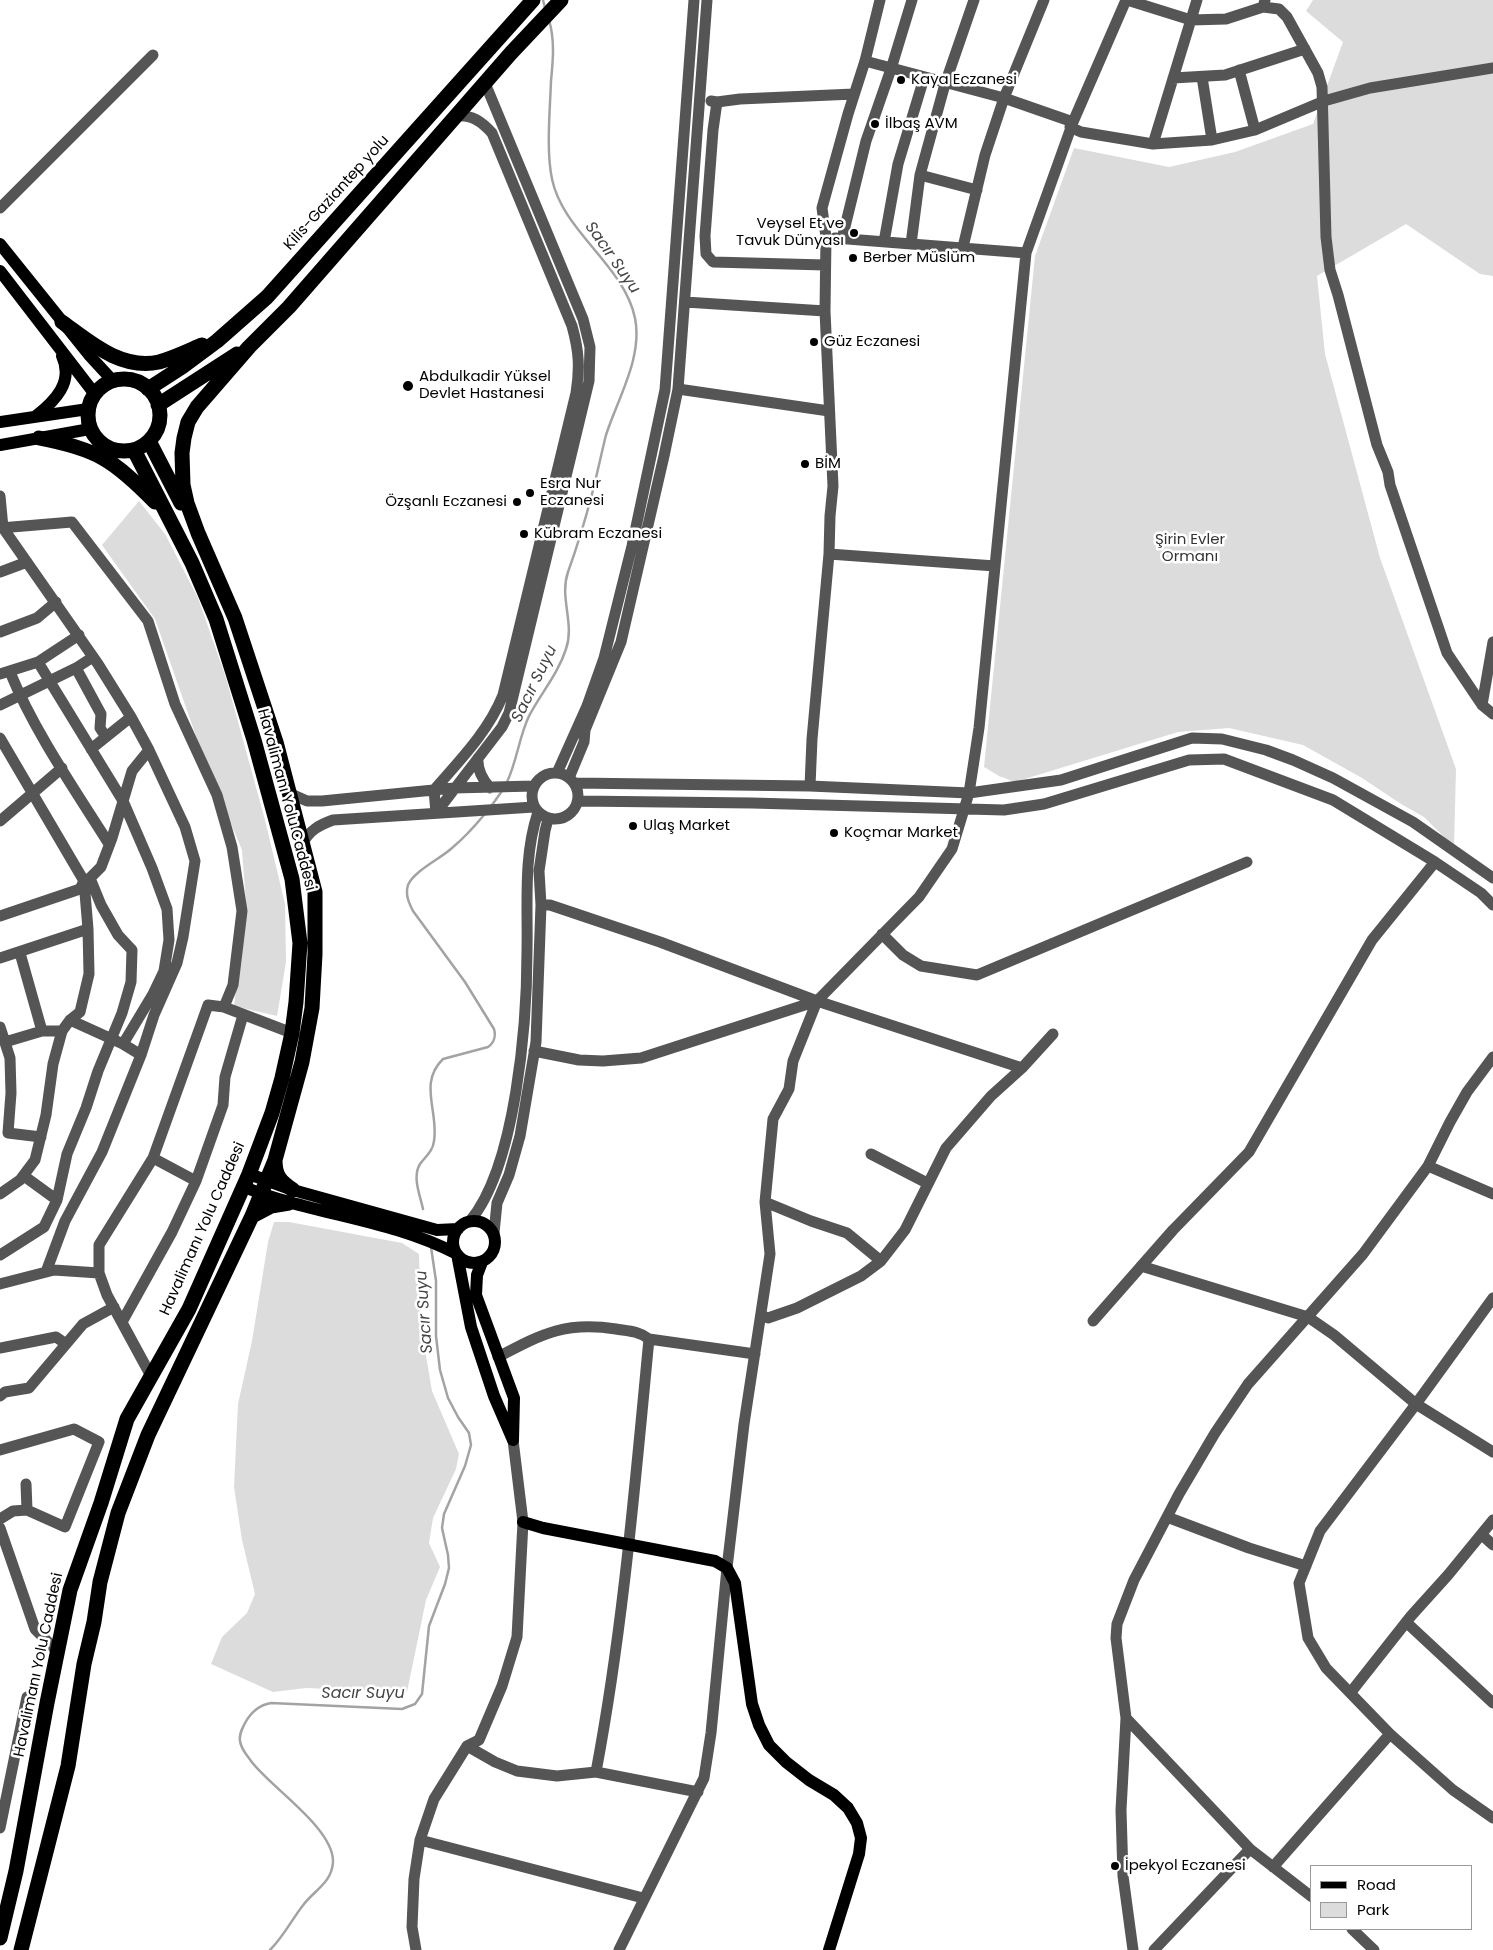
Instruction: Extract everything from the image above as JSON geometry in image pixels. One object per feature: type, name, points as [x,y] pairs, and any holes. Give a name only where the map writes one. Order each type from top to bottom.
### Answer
[{"type":"highway","name":"Kilis-Gaziantep yolu","points":[[148,389],[182,367],[222,337],[267,297],[533,0]]},
{"type":"highway","points":[[198,533],[187,503],[183,485],[182,453],[188,422],[197,407],[249,347],[289,307],[485,83],[561,0]]},
{"type":"highway","points":[[62,322],[97,348],[117,358],[139,363],[158,362],[174,357],[222,337]]},
{"type":"highway","points":[[158,405],[249,347]]},
{"type":"highway","points":[[124,379],[135,381],[148,389],[153,394],[158,405],[160,416],[158,427],[149,441],[134,450],[123,452],[111,450],[101,444],[90,429],[87,414],[94,393],[102,386],[124,379]]},
{"type":"highway","points":[[39,438],[76,446],[103,456],[130,476],[155,502],[172,526]]},
{"type":"highway","points":[[149,441],[198,533]]},
{"type":"highway","name":"Havalimanı Yolu Caddesi","points":[[0,1938],[16,1871],[70,1590],[101,1503],[127,1419],[189,1309],[247,1181],[272,1113],[292,1033],[300,943],[292,879],[254,740],[216,619],[192,563],[134,450]]},
{"type":"highway","name":"Havalimanı Yolu Caddesi","points":[[21,1950],[68,1766],[84,1664],[94,1622],[100,1582],[118,1513],[148,1435],[252,1216],[275,1160],[302,1062],[312,1008],[316,954],[315,892],[276,742],[235,618],[198,533]]},
{"type":"highway","points":[[252,1216],[291,1197],[275,1171],[275,1160]]},
{"type":"main road","points":[[0,244],[90,356],[113,381]]},
{"type":"main road","points":[[0,271],[94,393]]},
{"type":"main road","points":[[35,417],[52,403],[60,392],[66,377],[66,363],[57,345]]},
{"type":"main road","points":[[1,421],[88,409]]},
{"type":"main road","points":[[0,445],[90,429]]},
{"type":"main road","points":[[247,1181],[291,1197],[420,1236],[457,1254],[468,1262],[482,1262]]},
{"type":"main road","points":[[291,1197],[437,1230],[458,1229],[470,1221],[484,1223],[494,1233],[495,1247],[492,1254],[482,1262],[477,1275],[476,1295],[514,1398],[513,1440]]},
{"type":"main road","points":[[458,1229],[453,1241],[471,1328],[494,1396],[513,1440]]},
{"type":"main road","points":[[523,1522],[543,1528],[715,1561],[727,1568],[735,1583],[752,1704],[758,1725],[769,1745],[786,1762],[809,1780],[834,1795],[848,1808],[857,1823],[861,1838],[859,1854],[829,1950]]},
{"type":"street","points":[[556,773],[587,706],[604,658],[632,546],[665,390],[694,0]]},
{"type":"street","points":[[707,0],[678,389],[664,456],[621,642],[586,730],[572,781],[578,792],[578,801],[575,808],[564,818],[548,819],[536,810],[532,800],[534,786],[543,776],[556,773],[572,781],[810,786],[969,793],[1061,780],[1192,738],[1222,739],[1266,750],[1333,778],[1412,822],[1493,878]]},
{"type":"street","points":[[810,786],[812,739],[829,554],[833,486],[825,311],[826,237],[822,208],[865,61],[880,0]]},
{"type":"street","points":[[842,239],[866,141],[912,0]]},
{"type":"street","points":[[911,244],[920,175],[945,84],[974,0]]},
{"type":"street","points":[[963,247],[986,155],[1004,98],[1044,0]]},
{"type":"street","points":[[619,1950],[643,1898],[704,1778],[711,1733],[727,1568],[744,1424],[770,1254],[765,1202],[773,1119],[789,1089],[793,1062],[817,1001],[919,897],[952,849],[969,793],[979,728],[1026,253],[1072,124],[1126,0],[1191,20],[1226,19],[1264,3],[1280,9],[1287,17],[1318,73],[1324,101],[1326,237],[1330,270],[1377,445],[1388,472],[1390,485],[1448,653],[1482,705],[1493,714]]},
{"type":"street","points":[[1153,144],[1197,0]]},
{"type":"street","points":[[1173,78],[1225,75],[1305,49]]},
{"type":"street","points":[[0,208],[153,54]]},
{"type":"street","points":[[865,61],[945,84],[1004,98],[1072,124],[1081,132],[1153,144],[1212,140],[1255,130],[1324,101],[1370,88],[1493,68]]},
{"type":"street","points":[[1240,70],[1255,130]]},
{"type":"street","points":[[1202,77],[1212,140]]},
{"type":"street","points":[[884,242],[898,164],[924,78]]},
{"type":"street","points":[[436,813],[502,727],[509,714],[589,380],[590,347],[584,325],[485,83]]},
{"type":"street","points":[[700,98],[717,102],[740,99],[854,94]]},
{"type":"street","points":[[717,102],[706,216],[706,254],[713,262],[825,266]]},
{"type":"street","points":[[436,813],[434,790],[477,740],[495,714],[503,695],[576,393],[579,372],[578,350],[570,322],[492,134],[484,124],[474,118],[464,115],[456,116]]},
{"type":"street","points":[[920,175],[977,190]]},
{"type":"street","points":[[826,237],[1026,253]]},
{"type":"street","points":[[685,302],[825,311]]},
{"type":"street","points":[[570,322],[577,306]]},
{"type":"street","points":[[570,322],[584,325]]},
{"type":"street","points":[[678,389],[829,411]]},
{"type":"street","points":[[0,496],[2,528],[79,635],[131,717],[149,750],[184,827],[194,861],[184,937],[177,963],[154,1015],[141,1055],[102,1152],[64,1221],[46,1272]]},
{"type":"street","points":[[2,528],[72,522],[148,621],[175,704],[217,795],[232,848],[242,911],[233,985],[224,1007]]},
{"type":"street","points":[[829,554],[995,566]]},
{"type":"street","points":[[0,572],[27,562]]},
{"type":"street","points":[[0,632],[37,618],[56,602]]},
{"type":"street","points":[[79,635],[38,662],[5,673],[109,844]]},
{"type":"street","points":[[1482,705],[1493,642]]},
{"type":"street","points":[[0,705],[76,668],[94,657]]},
{"type":"street","points":[[38,662],[123,801],[152,868],[167,909],[169,937],[164,971],[153,994],[123,1044]]},
{"type":"street","points":[[76,668],[101,714],[100,728],[106,737]]},
{"type":"street","points":[[91,749],[131,717]]},
{"type":"street","points":[[0,1255],[44,1226],[57,1200],[67,1154],[122,1013],[130,982],[132,950],[118,935],[87,879],[1,743]]},
{"type":"street","points":[[0,916],[80,889],[87,879],[100,867],[132,771],[149,750]]},
{"type":"street","points":[[478,758],[477,767],[490,788]]},
{"type":"street","points":[[578,801],[752,803],[1004,810],[1044,804],[1189,760],[1224,759],[1333,800],[1435,862],[1481,893],[1493,905]]},
{"type":"street","points":[[0,821],[33,795],[62,768]]},
{"type":"street","points":[[289,793],[307,801],[322,802],[454,788],[534,786]]},
{"type":"street","points":[[302,844],[308,833],[320,825],[333,820],[474,810],[536,810]]},
{"type":"street","points":[[470,1221],[483,1204],[510,1127],[524,1015],[528,953],[527,883],[536,810]]},
{"type":"street","points":[[494,1233],[497,1204],[509,1175],[520,1136],[534,1051],[541,905],[539,871],[548,819]]},
{"type":"street","points":[[882,934],[902,955],[921,966],[977,975],[1247,862]]},
{"type":"street","points":[[1093,1321],[1173,1230],[1249,1152],[1372,940],[1435,862]]},
{"type":"street","points":[[0,1194],[20,1180],[35,1160],[46,1115],[53,1064],[62,1031],[70,1020],[80,1012],[89,974],[87,879]]},
{"type":"street","points":[[541,905],[550,906],[660,942],[817,1001],[1022,1068]]},
{"type":"street","points":[[0,958],[20,953],[88,929]]},
{"type":"street","points":[[169,937],[184,937]]},
{"type":"street","points":[[20,953],[42,1031]]},
{"type":"street","points":[[534,1051],[587,1060],[603,1061],[641,1058],[817,1001]]},
{"type":"street","points":[[151,1376],[98,1273],[99,1245],[153,1158],[208,1005],[224,1007],[292,1033]]},
{"type":"street","points":[[122,1322],[172,1232],[196,1181],[223,1105],[225,1077],[243,1015]]},
{"type":"street","points":[[70,1020],[123,1044],[141,1055]]},
{"type":"street","points":[[0,1027],[10,1058],[5,1071],[11,1093],[4,1134],[41,1137]]},
{"type":"street","points":[[5,1042],[42,1031],[62,1031]]},
{"type":"street","points":[[761,1315],[768,1318],[797,1308],[861,1276],[881,1261],[904,1230],[946,1148],[991,1096],[1022,1068],[1053,1034]]},
{"type":"street","points":[[1133,1950],[1123,1876],[1121,1810],[1126,1718],[1116,1638],[1117,1624],[1134,1580],[1179,1494],[1215,1433],[1248,1384],[1363,1254],[1428,1166],[1462,1100],[1493,1058]]},
{"type":"street","points":[[870,1154],[927,1183]]},
{"type":"street","points":[[153,1158],[196,1181]]},
{"type":"street","points":[[1428,1166],[1493,1194]]},
{"type":"street","points":[[24,1176],[57,1200]]},
{"type":"street","points":[[765,1202],[811,1221],[847,1233],[881,1261]]},
{"type":"street","points":[[1141,1266],[1308,1317],[1334,1334],[1416,1404],[1493,1452]]},
{"type":"street","points":[[0,1284],[54,1270],[98,1273]]},
{"type":"street","points":[[1493,1298],[1320,1531],[1299,1584],[1308,1638],[1326,1668],[1390,1734],[1453,1790],[1493,1818]]},
{"type":"street","points":[[0,1396],[5,1392],[29,1388],[83,1324],[114,1306]]},
{"type":"street","points":[[498,1357],[534,1338],[568,1327],[594,1326],[641,1333],[649,1339],[755,1354]]},
{"type":"street","points":[[0,1348],[56,1337],[66,1344]]},
{"type":"street","points":[[596,1772],[605,1723],[630,1545],[649,1339]]},
{"type":"street","points":[[0,1450],[74,1429],[99,1442],[65,1527],[27,1510],[13,1511],[0,1520]]},
{"type":"street","points":[[416,1950],[412,1927],[414,1879],[420,1840],[434,1799],[467,1746],[479,1740],[502,1686],[517,1637],[523,1522],[513,1440]]},
{"type":"street","points":[[26,1484],[27,1510]]},
{"type":"street","points":[[1167,1517],[1249,1548],[1306,1566]]},
{"type":"street","points":[[1351,1692],[1406,1622],[1493,1520]]},
{"type":"street","points":[[0,1528],[4,1550],[36,1629],[57,1651]]},
{"type":"street","points":[[1482,1535],[1493,1546]]},
{"type":"street","points":[[1406,1622],[1493,1703]]},
{"type":"street","points":[[0,1828],[28,1697]]},
{"type":"street","points":[[1126,1718],[1250,1849],[1310,1895]]},
{"type":"street","points":[[1273,1867],[1390,1734]]},
{"type":"street","points":[[467,1746],[495,1762],[517,1770],[557,1776],[596,1772],[698,1792]]},
{"type":"street","points":[[420,1840],[643,1898]]},
{"type":"street","points":[[1154,1950],[1250,1849]]},
{"type":"street","points":[[1353,1930],[1374,1950]]},
{"type":"green space","name":"Şirin Evler Ormanı","points":[[1313,0],[1493,0],[1493,276],[1480,274],[1406,224],[1317,276],[1325,354],[1380,558],[1456,769],[1454,847],[1424,817],[1362,778],[1303,745],[1229,728],[1178,732],[1015,782],[999,776],[984,767],[1035,256],[1074,148],[1169,167],[1235,152],[1313,124],[1343,42],[1306,11]]},
{"type":"green space","points":[[139,501],[165,534],[198,598],[226,678],[265,820],[285,904],[286,962],[277,1016],[234,1006],[246,903],[242,850],[203,756],[155,619],[102,545]]},
{"type":"green space","points":[[274,1222],[289,1222],[402,1243],[419,1254],[421,1326],[432,1391],[459,1454],[456,1469],[433,1518],[429,1543],[440,1567],[426,1600],[407,1692],[306,1688],[273,1692],[211,1664],[222,1637],[247,1613],[255,1594],[242,1540],[234,1487],[238,1404],[252,1341],[268,1242]]},
{"type":"waterway","name":"Sacır Suyu","points":[[543,0],[545,8]]},
{"type":"waterway","name":"Sacır Suyu","points":[[507,782],[529,716],[554,675],[566,649],[569,630],[565,591],[568,572],[589,504],[606,435],[633,362],[637,333],[629,299],[619,281],[568,216],[558,198],[552,179],[549,156],[549,130],[553,50],[549,20]]},
{"type":"waterway","name":"Sacır Suyu","points":[[492,805],[502,791]]},
{"type":"waterway","name":"Sacır Suyu","points":[[423,1209],[417,1186],[417,1175],[420,1164],[431,1151],[434,1141],[435,1130],[430,1088],[436,1068],[443,1059],[488,1047],[493,1041],[495,1034],[494,1029],[465,982],[413,911],[408,899],[407,889],[411,880],[416,875],[447,852],[484,815]]},
{"type":"waterway","name":"Sacır Suyu","points":[[270,1950],[280,1939],[304,1904],[330,1875],[333,1862],[331,1849],[313,1822],[260,1771],[244,1751],[240,1738],[245,1723],[256,1710],[263,1705],[271,1703],[402,1709],[415,1704],[422,1694],[429,1626],[449,1568],[442,1528],[444,1514],[465,1466],[471,1445],[469,1433],[448,1398],[440,1370],[436,1336],[436,1281],[431,1247]]},
{"type":"place","name":"Kaya Eczanesi","points":[[901,80]]},
{"type":"place","name":"İlbaş AVM","points":[[875,124]]},
{"type":"place","name":"Veysel Et ve Tavuk Dünyası","points":[[854,233]]},
{"type":"place","name":"Berber Müslüm","points":[[853,258]]},
{"type":"place","name":"Güz Eczanesi","points":[[814,342]]},
{"type":"place","name":"Abdulkadir Yüksel Devlet Hastanesi","points":[[408,386]]},
{"type":"place","name":"BİM","points":[[805,464]]},
{"type":"place","name":"Esra Nur Eczanesi","points":[[530,493]]},
{"type":"place","name":"Özşanlı Eczanesi","points":[[517,502]]},
{"type":"place","name":"Kübram Eczanesi","points":[[524,534]]},
{"type":"place","name":"Ulaş Market","points":[[633,826]]},
{"type":"place","name":"Koçmar Market","points":[[834,833]]},
{"type":"place","name":"İpekyol Eczanesi","points":[[1115,1866]]}]
